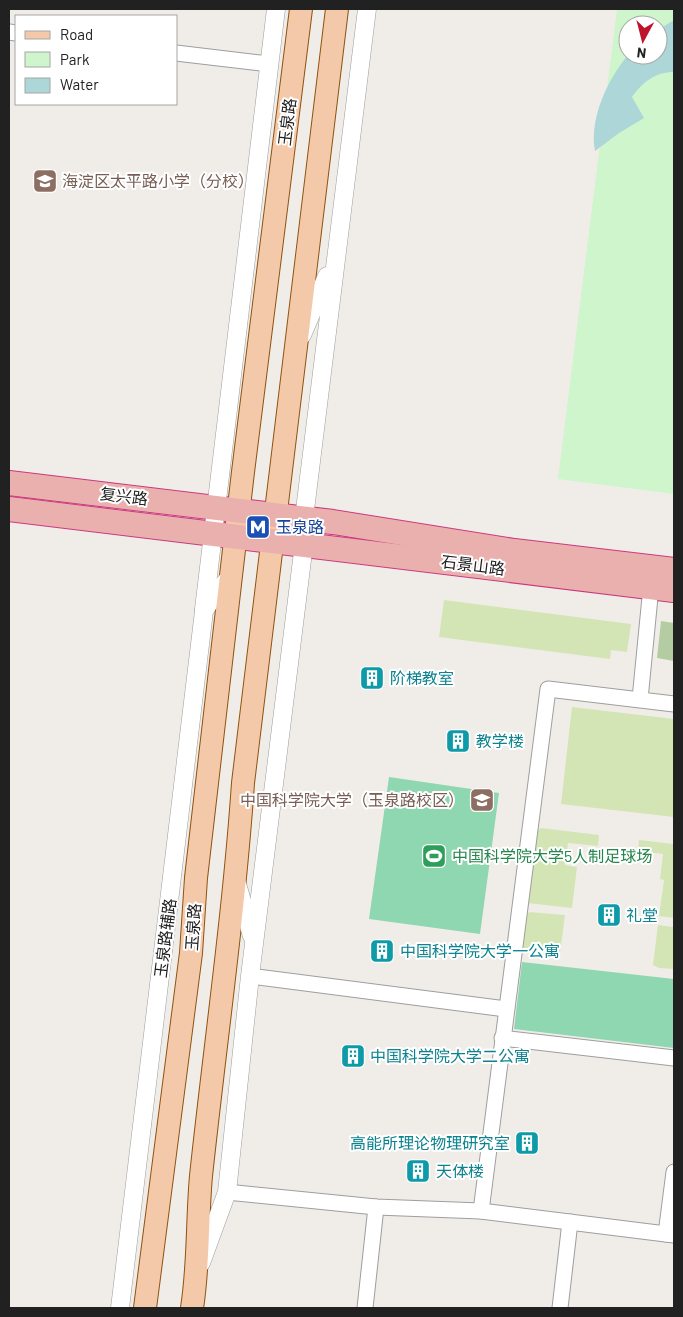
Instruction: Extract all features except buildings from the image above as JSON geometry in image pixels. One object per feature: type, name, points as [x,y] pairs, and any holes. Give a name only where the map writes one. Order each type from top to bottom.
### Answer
[{"type":"highway","name":"复兴路","points":[[9,483],[275,515]]},
{"type":"highway","name":"复兴路","points":[[9,509],[272,540]]},
{"type":"highway","name":"石景山路","points":[[275,515],[514,551],[674,570]]},
{"type":"highway","name":"石景山路","points":[[272,540],[663,588]]},
{"type":"main road","name":"玉泉路","points":[[145,1308],[191,953],[196,878],[231,576],[225,535],[228,509],[278,190],[301,9]]},
{"type":"main road","points":[[192,1308],[197,1274],[201,1179],[236,878],[243,783],[337,9]]},
{"type":"street","name":"玉泉路","points":[[228,509],[243,277],[276,9]]},
{"type":"street","points":[[197,1274],[227,1192],[250,976],[303,544],[304,518],[367,9]]},
{"type":"street","points":[[178,53],[269,64]]},
{"type":"street","points":[[243,277],[278,190]]},
{"type":"street","points":[[295,352],[335,259]]},
{"type":"street","name":"玉泉路","points":[[204,611],[225,535]]},
{"type":"street","name":"玉泉路辅路","points":[[120,1308],[204,611],[214,594],[231,576]]},
{"type":"street","points":[[640,699],[663,588]]},
{"type":"street","points":[[480,1211],[548,689],[674,704]]},
{"type":"street","points":[[236,878],[255,946]]},
{"type":"street","points":[[250,976],[506,1009]]},
{"type":"street","points":[[502,1038],[674,1058]]},
{"type":"street","points":[[227,1192],[376,1207],[480,1211],[670,1235],[674,1172]]},
{"type":"street","points":[[365,1308],[376,1207]]},
{"type":"street","points":[[560,1308],[570,1222]]},
{"type":"green space","points":[[617,9],[674,9],[674,494],[558,479]]},
{"type":"green space","points":[[444,600],[631,624],[627,652],[611,650],[610,659],[439,637]]},
{"type":"green space","points":[[661,621],[674,623],[674,661],[657,658]]},
{"type":"green space","points":[[572,707],[674,719],[674,817],[561,804]]},
{"type":"green space","name":"中国科学院大学5人制足球场","points":[[389,777],[499,793],[480,934],[369,919]]},
{"type":"green space","points":[[541,828],[599,835],[598,846],[568,843],[565,865],[577,867],[572,908],[527,903],[537,831]]},
{"type":"green space","points":[[639,840],[674,844],[674,918],[659,916],[664,880],[660,879],[663,854],[638,851]]},
{"type":"green space","points":[[529,912],[565,915],[560,953],[525,950],[523,947],[526,916]]},
{"type":"green space","points":[[658,925],[674,927],[674,969],[659,968],[653,965]]},
{"type":"green space","points":[[522,962],[674,979],[674,1048],[514,1029]]},
{"type":"water","points":[[674,20],[674,72],[655,76],[641,87],[632,97],[644,118],[619,133],[595,151],[595,125],[607,87],[621,65],[668,65],[668,24]]},
{"type":"place","name":"海淀区太平路小学（分校）","points":[[45,181]]},
{"type":"place","name":"玉泉路","points":[[258,527]]},
{"type":"place","name":"阶梯教室","points":[[372,678]]},
{"type":"place","name":"教学楼","points":[[458,741]]},
{"type":"place","name":"中国科学院大学（玉泉路校区）","points":[[482,800]]},
{"type":"place","name":"中国科学院大学5人制足球场","points":[[434,856]]},
{"type":"place","name":"礼堂","points":[[609,915]]},
{"type":"place","name":"中国科学院大学一公寓","points":[[382,951]]},
{"type":"place","name":"中国科学院大学二公寓","points":[[353,1056]]},
{"type":"place","name":"高能所理论物理研究室","points":[[527,1143]]},
{"type":"place","name":"天体楼","points":[[418,1171]]}]
